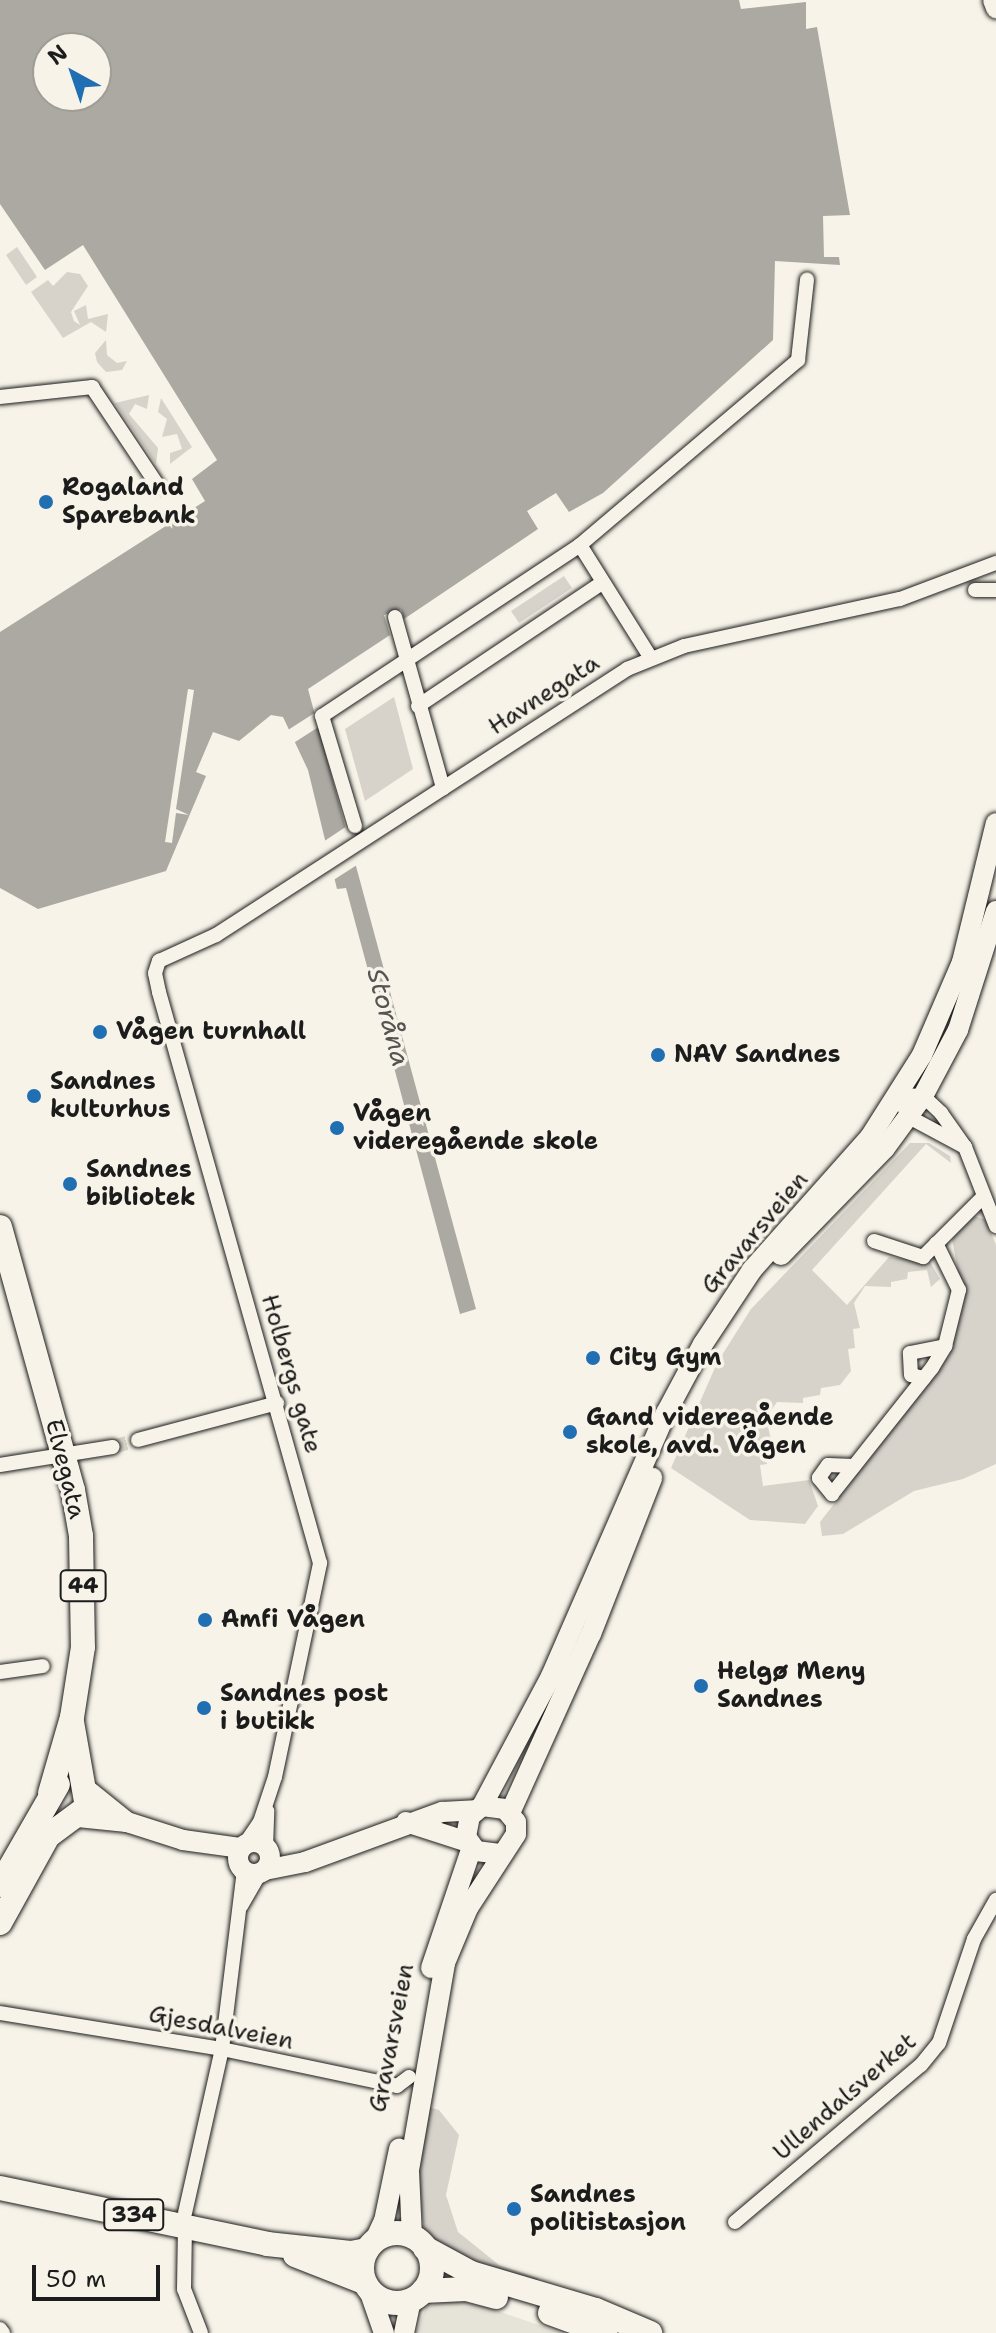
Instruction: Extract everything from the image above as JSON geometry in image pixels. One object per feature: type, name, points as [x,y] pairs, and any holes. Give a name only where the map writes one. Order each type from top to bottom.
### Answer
[{"type":"main road","points":[[993,0],[996,8]]},
{"type":"main road","name":"Gravarsveien","points":[[478,1808],[551,1676],[666,1413],[703,1344],[752,1270],[852,1159],[898,1095],[944,1010],[962,962],[996,823]]},
{"type":"main road","name":"Gravarsveien","points":[[510,1813],[591,1634],[674,1419],[706,1357],[781,1254],[845,1192],[923,1096],[958,1030],[996,911]]},
{"type":"main road","name":"Elvegata","points":[[0,1227],[63,1457],[81,1536],[85,1609],[72,1717],[49,1794],[0,1885]]},
{"type":"main road","name":"Elvegata","points":[[72,1717],[86,1789]]},
{"type":"main road","points":[[127,1822],[86,1789],[65,1781],[49,1794],[55,1815],[127,1822],[254,1859],[305,1862],[406,1822],[442,1812],[499,1806],[510,1813],[515,1838],[500,1854],[482,1854],[470,1844],[406,1822]]},
{"type":"main road","name":"44","points":[[0,1923],[38,1851],[87,1807],[86,1789]]},
{"type":"main road","points":[[470,1844],[466,1825],[478,1808]]},
{"type":"main road","name":"Gravarsveien","points":[[371,2246],[393,2186],[409,2077],[437,1944],[470,1844]]},
{"type":"main road","name":"Gravarsveien","points":[[418,2242],[409,2170],[432,2015],[456,1934],[500,1854]]},
{"type":"main road","name":"334","points":[[0,2188],[185,2220],[267,2244],[367,2286],[381,2300],[466,2289],[605,2333]]},
{"type":"main road","name":"334","points":[[267,2244],[351,2253],[399,2233],[418,2242]]},
{"type":"main road","points":[[404,2333],[431,2262],[418,2242]]},
{"type":"main road","points":[[418,2242],[471,2273],[596,2310],[650,2333]]},
{"type":"main road","points":[[371,2246],[362,2266],[384,2333]]},
{"type":"street","points":[[355,826],[322,716],[580,545],[798,360],[807,280]]},
{"type":"street","points":[[0,397],[92,387],[158,486]]},
{"type":"street","points":[[580,545],[651,658]]},
{"type":"street","name":"Havnegata","points":[[159,961],[216,935],[600,684],[651,658],[900,599],[996,563]]},
{"type":"street","points":[[418,706],[602,583]]},
{"type":"street","points":[[975,590],[996,590]]},
{"type":"street","points":[[395,617],[443,788]]},
{"type":"street","name":"Holbergs gate","points":[[159,961],[155,973],[159,992],[320,1563],[267,1803]]},
{"type":"street","points":[[965,1147],[909,1117],[898,1095],[923,1096],[965,1147],[996,1226]]},
{"type":"street","points":[[874,1241],[923,1257],[983,1197]]},
{"type":"street","points":[[854,1466],[838,1462],[822,1471],[819,1478],[832,1494],[924,1378],[945,1346],[959,1290],[936,1243]]},
{"type":"street","points":[[924,1378],[911,1375],[910,1353],[945,1346]]},
{"type":"street","points":[[138,1440],[277,1403]]},
{"type":"street","points":[[0,1465],[113,1447]]},
{"type":"street","points":[[0,1672],[43,1666]]},
{"type":"street","points":[[194,2329],[184,2289],[185,2220],[222,2049],[241,1906],[267,1803]]},
{"type":"street","points":[[254,1859],[267,1803]]},
{"type":"street","name":"Ullendalsverket","points":[[735,2222],[921,2065],[939,2043],[974,1939],[996,1900]]},
{"type":"street","name":"Gjesdalveien","points":[[0,2004],[21,2015]]},
{"type":"street","name":"Gjesdalveien","points":[[0,2013],[222,2049],[397,2086],[409,2077]]},
{"type":"shaded area","points":[[17,247],[37,277],[26,285],[6,255]]},
{"type":"shaded area","points":[[67,272],[80,274],[88,286],[71,312],[74,321],[80,325],[74,311],[86,305],[88,319],[108,314],[106,332],[91,322],[63,338],[31,292],[48,280],[53,286]]},
{"type":"shaded area","points":[[106,340],[107,355],[117,363],[127,361],[122,370],[106,372],[97,362],[95,353]]},
{"type":"shaded area","points":[[149,395],[147,409],[135,404],[129,414],[158,448],[156,464],[115,403]]},
{"type":"shaded area","points":[[161,398],[192,447],[170,464],[170,453],[182,449],[177,434],[162,437],[167,419],[158,412]]},
{"type":"shaded area","points":[[564,576],[572,588],[519,623],[511,611]]},
{"type":"shaded area","points":[[394,697],[413,769],[365,801],[345,729]]},
{"type":"shaded area","points":[[910,1143],[929,1143],[950,1156],[951,1163],[926,1144],[812,1270],[847,1305],[889,1257],[930,1262],[940,1279],[931,1287],[927,1270],[908,1272],[907,1279],[891,1282],[891,1287],[865,1286],[854,1303],[860,1328],[853,1329],[855,1348],[848,1349],[851,1371],[840,1385],[821,1388],[820,1395],[803,1398],[803,1403],[777,1402],[766,1418],[772,1444],[766,1445],[767,1464],[760,1465],[763,1486],[809,1480],[818,1506],[805,1524],[750,1520],[671,1468],[717,1363],[751,1309]]},
{"type":"shaded area","points":[[971,1215],[986,1220],[996,1245],[996,1464],[963,1479],[914,1491],[843,1534],[822,1536],[820,1522],[950,1354],[963,1298],[952,1239]]},
{"type":"shaded area","points":[[425,2106],[439,2110],[459,2135],[446,2195],[458,2232],[499,2265],[538,2278],[536,2286],[504,2278],[435,2242],[424,2229],[416,2163]]},
{"type":"shaded area","points":[[452,2299],[562,2333],[416,2333],[426,2307]]},
{"type":"water","name":"Storåna","points":[[0,0],[739,0],[741,9],[806,2],[806,29],[817,27],[850,215],[823,216],[824,257],[839,257],[840,265],[775,261],[773,340],[603,493],[569,512],[556,493],[527,511],[538,529],[404,619],[401,610],[384,615],[390,635],[308,689],[476,1309],[460,1314],[346,888],[337,889],[308,770],[283,717],[271,715],[239,741],[213,732],[196,772],[206,776],[166,871],[38,909],[0,888],[0,632],[205,501],[192,479],[217,460],[83,245],[45,270],[0,204]]},
{"type":"pier","points":[[188,689],[194,690],[176,809],[189,815],[176,813],[172,843],[165,842]]},
{"type":"pier","points":[[316,712],[320,726],[292,744],[288,730]]},
{"type":"pier","points":[[350,824],[360,863],[332,881],[323,842]]},
{"type":"tunnel","points":[[113,1447],[138,1440]]},
{"type":"place","name":"Rogaland Sparebank","points":[[46,502]]},
{"type":"place","name":"Vågen turnhall","points":[[100,1032]]},
{"type":"place","name":"NAV Sandnes","points":[[658,1055]]},
{"type":"place","name":"Sandnes kulturhus","points":[[34,1096]]},
{"type":"place","name":"Vågen videregående skole","points":[[337,1128]]},
{"type":"place","name":"Sandnes bibliotek","points":[[70,1184]]},
{"type":"place","name":"City Gym","points":[[593,1358]]},
{"type":"place","name":"Gand videregående skole, avd. Vågen","points":[[570,1432]]},
{"type":"place","name":"Amfi Vågen","points":[[205,1620]]},
{"type":"place","name":"Helgø Meny Sandnes","points":[[701,1686]]},
{"type":"place","name":"Sandnes post i butikk","points":[[204,1708]]},
{"type":"place","name":"Sandnes politistasjon","points":[[514,2209]]}]
